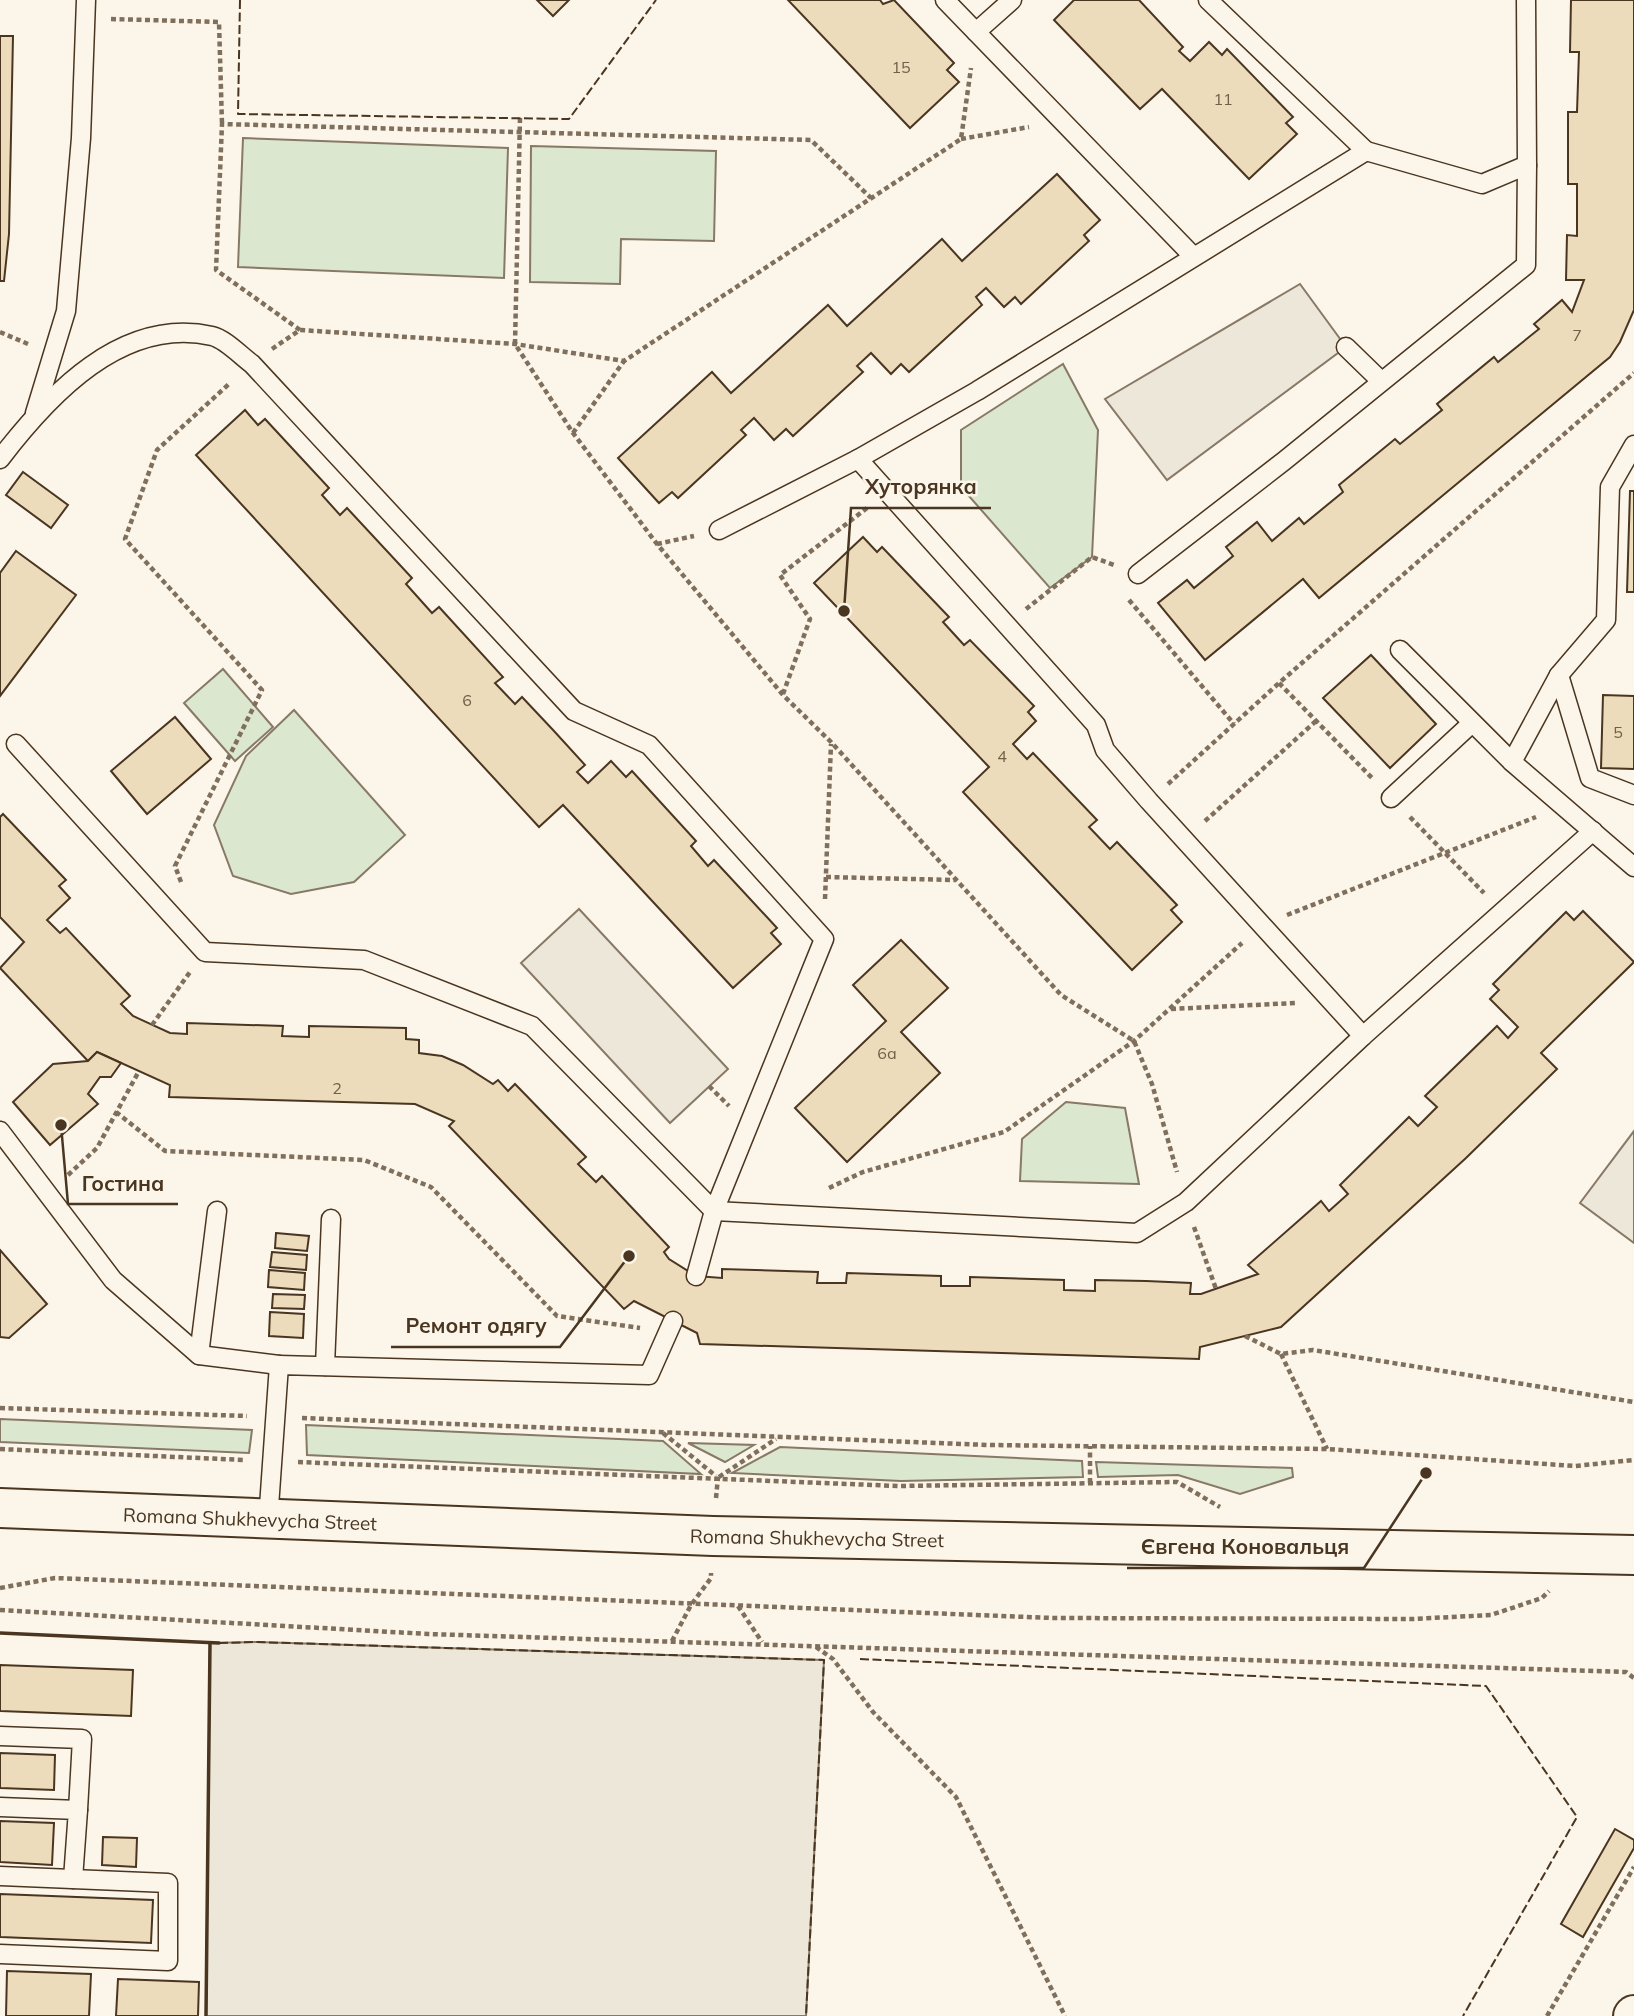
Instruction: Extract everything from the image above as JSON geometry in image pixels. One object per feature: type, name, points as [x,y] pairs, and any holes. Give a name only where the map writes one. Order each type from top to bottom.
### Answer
[{"type":"main road","name":"Romana Shukhevycha Street","points":[[0,1508],[268,1521],[727,1536],[1634,1555]]},
{"type":"lane","points":[[944,0],[1192,256]]},
{"type":"lane","points":[[976,32],[1012,0]]},
{"type":"lane","points":[[1208,0],[1366,150],[1482,184],[1527,165]]},
{"type":"lane","points":[[1138,574],[1526,264],[1526,0]]},
{"type":"lane","points":[[34,413],[66,311],[82,138],[87,9]]},
{"type":"lane","points":[[719,530],[858,459],[977,391],[1366,150]]},
{"type":"lane","points":[[0,459],[34,413],[103,355],[168,332],[214,337],[252,364],[574,711],[649,745],[824,939],[714,1211],[696,1276]]},
{"type":"lane","points":[[1346,347],[1381,381]]},
{"type":"lane","points":[[1512,762],[1559,675],[1606,620],[1610,487],[1634,445]]},
{"type":"lane","points":[[858,459],[1096,725],[1105,750],[1149,801],[1363,1036]]},
{"type":"lane","points":[[1400,650],[1512,762],[1634,867]]},
{"type":"lane","points":[[1559,675],[1590,778],[1634,795]]},
{"type":"lane","points":[[1391,798],[1472,723]]},
{"type":"lane","points":[[16,744],[205,952],[364,960],[532,1026],[714,1211],[1137,1233],[1186,1202],[1363,1036],[1593,831]]},
{"type":"lane","points":[[0,1131],[113,1280],[199,1355],[279,1365],[649,1375],[670,1327]]},
{"type":"lane","points":[[199,1355],[217,1211]]},
{"type":"lane","points":[[325,1366],[331,1219]]},
{"type":"lane","points":[[268,1521],[279,1365]]},
{"type":"lane","points":[[0,1736],[82,1739],[73,1879]]},
{"type":"lane","points":[[0,1807],[78,1810]]},
{"type":"lane","points":[[0,1876],[168,1883],[168,1961],[0,1954]]},
{"type":"path","points":[[87,9],[219,22],[222,124],[216,270],[300,330],[515,344],[624,361]]},
{"type":"path","points":[[961,139],[976,32]]},
{"type":"path","points":[[520,118],[515,344],[573,433],[657,544],[783,695],[831,742],[1061,995],[1134,1041],[1152,1084],[1186,1202],[1216,1289]]},
{"type":"path","points":[[573,433],[624,361],[961,139],[1062,122]]},
{"type":"path","points":[[222,124],[811,140],[872,198]]},
{"type":"path","points":[[184,890],[175,866],[262,690],[124,539],[157,450],[252,364],[300,330]]},
{"type":"path","points":[[1149,801],[1634,373]]},
{"type":"path","points":[[783,695],[810,619],[780,575],[887,492]]},
{"type":"path","points":[[657,544],[719,530]]},
{"type":"path","points":[[1007,625],[1092,557]]},
{"type":"path","points":[[1138,574],[1128,602],[1234,724]]},
{"type":"path","points":[[1185,839],[1316,720]]},
{"type":"path","points":[[824,939],[831,742]]},
{"type":"path","points":[[775,1214],[863,1172],[1004,1132],[1134,1041],[1263,924],[1564,806]]},
{"type":"path","points":[[826,877],[956,880]]},
{"type":"path","points":[[152,1025],[205,952]]},
{"type":"path","points":[[1170,1009],[1332,1001]]},
{"type":"path","points":[[46,1194],[97,1148],[139,1071]]},
{"type":"path","points":[[116,1112],[165,1151],[364,1160],[431,1187],[558,1316],[670,1327]]},
{"type":"path","points":[[1245,1336],[1280,1354],[1313,1350],[1634,1402]]},
{"type":"path","points":[[1280,1354],[1327,1449]]},
{"type":"path","points":[[0,1408],[778,1438],[1327,1449],[1576,1466],[1634,1460]]},
{"type":"path","points":[[663,1432],[718,1478]]},
{"type":"path","points":[[718,1478],[778,1438]]},
{"type":"path","points":[[1090,1446],[1090,1483]]},
{"type":"path","points":[[0,1449],[898,1486],[1177,1482],[1223,1508]]},
{"type":"path","points":[[0,1588],[55,1578],[1052,1618],[1412,1619],[1491,1615],[1542,1598],[1582,1554]]},
{"type":"path","points":[[671,1641],[691,1605]]},
{"type":"path","points":[[737,1605],[763,1643]]},
{"type":"path","points":[[0,1610],[428,1634],[1626,1672],[1634,1678]]},
{"type":"path","points":[[814,1646],[833,1659],[873,1712],[956,1797],[1065,2016]]},
{"type":"path","points":[[1547,2016],[1634,1867]]},
{"type":"green space","points":[[243,138],[508,148],[504,278],[238,267]]},
{"type":"green space","points":[[531,146],[716,151],[714,241],[621,239],[620,284],[530,282]]},
{"type":"green space","points":[[1063,364],[1098,430],[1092,557],[1050,588],[961,487],[961,430]]},
{"type":"green space","points":[[223,669],[273,727],[235,761],[184,703]]},
{"type":"green space","points":[[294,710],[405,835],[354,882],[291,894],[233,876],[214,825],[246,756]]},
{"type":"green space","points":[[1066,1102],[1125,1108],[1139,1184],[1020,1181],[1022,1139]]},
{"type":"green space","points":[[0,1419],[252,1430],[249,1453],[0,1442]]},
{"type":"green space","points":[[306,1425],[663,1441],[701,1474],[307,1455]]},
{"type":"green space","points":[[688,1443],[754,1445],[725,1462]]},
{"type":"green space","points":[[780,1447],[1082,1461],[1083,1477],[901,1481],[732,1473]]},
{"type":"green space","points":[[1096,1462],[1292,1468],[1293,1477],[1240,1494],[1178,1475],[1098,1477]]},
{"type":"shaded area","points":[[1300,284],[1346,347],[1167,480],[1105,399]]},
{"type":"shaded area","points":[[579,909],[728,1069],[670,1123],[521,963]]},
{"type":"shaded area","points":[[1634,1131],[1634,1243],[1580,1203]]},
{"type":"shaded area","points":[[257,1642],[824,1660],[806,2016],[206,2016],[210,1643]]},
{"type":"building","points":[[537,0],[569,0],[553,16]]},
{"type":"building","points":[[788,0],[880,0],[883,4],[894,0],[954,63],[947,70],[959,82],[910,128]]},
{"type":"building","points":[[1074,0],[1139,0],[1183,47],[1179,51],[1190,61],[1209,42],[1222,55],[1227,49],[1293,117],[1286,123],[1297,134],[1249,179],[1162,89],[1140,109],[1054,20]]},
{"type":"building","points":[[1571,0],[1634,0],[1634,310],[1620,342],[1610,357],[1319,598],[1303,579],[1205,660],[1158,603],[1187,580],[1194,588],[1233,556],[1226,547],[1257,522],[1272,541],[1299,518],[1304,524],[1343,492],[1339,485],[1395,439],[1400,444],[1442,410],[1437,404],[1494,357],[1498,362],[1539,329],[1534,324],[1562,300],[1572,312],[1584,280],[1566,280],[1567,235],[1577,236],[1577,184],[1568,184],[1568,112],[1577,112],[1579,52],[1570,52]]},
{"type":"building","points":[[0,36],[13,36],[9,234],[4,281],[0,281]]},
{"type":"building","points":[[1057,174],[1100,220],[1084,235],[1089,241],[1021,304],[1015,297],[1004,307],[986,288],[976,297],[982,305],[909,372],[901,364],[891,374],[871,353],[857,366],[863,372],[793,436],[786,429],[774,440],[754,418],[741,430],[746,435],[678,498],[672,492],[659,503],[618,458],[712,372],[731,393],[828,305],[847,326],[942,239],[962,261]]},
{"type":"building","points":[[245,410],[258,425],[265,419],[329,488],[322,495],[340,515],[347,508],[412,578],[406,584],[432,613],[439,607],[503,677],[495,683],[515,704],[522,697],[554,731],[585,765],[577,772],[588,783],[611,761],[626,777],[632,771],[696,841],[691,846],[708,866],[714,860],[777,928],[771,933],[781,944],[733,988],[563,805],[539,827],[196,455]]},
{"type":"building","points":[[23,472],[68,505],[51,528],[6,495]]},
{"type":"building","points":[[1630,491],[1634,491],[1634,592],[1627,592]]},
{"type":"building","points":[[863,537],[877,552],[882,547],[949,617],[943,622],[964,645],[970,640],[1034,706],[1028,712],[1036,721],[1013,744],[1027,759],[1033,753],[1097,820],[1089,827],[1110,849],[1117,842],[1177,905],[1171,910],[1182,922],[1132,970],[963,792],[989,767],[814,583]]},
{"type":"building","points":[[16,551],[76,595],[0,696],[0,573]]},
{"type":"building","points":[[1371,655],[1436,724],[1390,768],[1323,698]]},
{"type":"building","points":[[1603,695],[1634,696],[1634,769],[1601,768]]},
{"type":"building","points":[[175,717],[211,759],[147,814],[111,771]]},
{"type":"building","points":[[3,814],[66,880],[59,886],[70,898],[47,920],[60,933],[66,928],[130,996],[121,1004],[133,1016],[170,1033],[187,1034],[187,1023],[283,1026],[282,1036],[309,1037],[309,1026],[406,1028],[406,1039],[419,1040],[419,1053],[442,1056],[463,1065],[493,1084],[498,1080],[508,1091],[515,1084],[586,1157],[578,1164],[596,1182],[602,1176],[669,1247],[664,1252],[669,1259],[696,1276],[722,1278],[722,1269],[818,1272],[817,1283],[846,1283],[847,1273],[941,1276],[941,1286],[970,1286],[970,1277],[1064,1280],[1064,1290],[1095,1291],[1095,1280],[1146,1281],[1191,1283],[1190,1294],[1201,1294],[1258,1274],[1248,1265],[1321,1201],[1329,1211],[1348,1194],[1340,1185],[1409,1117],[1418,1126],[1437,1107],[1425,1096],[1497,1026],[1508,1038],[1518,1027],[1490,999],[1499,990],[1493,984],[1566,912],[1574,920],[1583,911],[1634,962],[1541,1053],[1557,1069],[1466,1158],[1281,1327],[1200,1347],[1199,1359],[700,1344],[697,1333],[634,1301],[624,1309],[449,1126],[454,1121],[415,1104],[169,1097],[170,1085],[97,1052],[88,1061],[0,968],[24,942],[0,917],[0,817]]},
{"type":"building","points":[[901,940],[948,988],[901,1032],[940,1073],[847,1162],[795,1108],[886,1021],[853,985]]},
{"type":"building","points":[[97,1052],[121,1063],[111,1077],[100,1077],[88,1094],[98,1104],[50,1145],[13,1102],[53,1064],[88,1061]]},
{"type":"building","points":[[276,1233],[309,1236],[307,1251],[275,1248]]},
{"type":"building","points":[[0,1250],[47,1304],[9,1338],[0,1337]]},
{"type":"building","points":[[272,1252],[307,1255],[306,1270],[270,1267]]},
{"type":"building","points":[[269,1270],[305,1273],[304,1290],[268,1287]]},
{"type":"building","points":[[273,1294],[305,1295],[304,1309],[272,1308]]},
{"type":"building","points":[[270,1312],[304,1314],[303,1338],[269,1336]]},
{"type":"building","points":[[0,1665],[133,1670],[131,1716],[0,1711]]},
{"type":"building","points":[[0,1753],[55,1755],[54,1790],[0,1788]]},
{"type":"building","points":[[0,1821],[54,1823],[52,1865],[0,1862]]},
{"type":"building","points":[[1615,1829],[1634,1840],[1634,1848],[1583,1937],[1561,1924]]},
{"type":"building","points":[[103,1837],[137,1838],[136,1867],[102,1865]]},
{"type":"building","points":[[0,1894],[153,1900],[151,1943],[0,1937]]},
{"type":"building","points":[[7,1971],[91,1974],[89,2016],[6,2016]]},
{"type":"building","points":[[118,1979],[199,1982],[198,2016],[116,2016]]},
{"type":"fence","points":[[240,0],[238,114],[569,119],[656,0]]},
{"type":"fence","points":[[219,1643],[824,1660],[806,2016]]},
{"type":"fence","points":[[860,1659],[1486,1686],[1577,1817],[1463,2016]]},
{"type":"wall","points":[[0,1633],[219,1643]]},
{"type":"wall","points":[[206,2016],[210,1643]]},
{"type":"place","name":"Хуторянка","points":[[844,611]]},
{"type":"place","name":"Гостина","points":[[61,1125]]},
{"type":"place","name":"Ремонт одягу","points":[[629,1256]]},
{"type":"place","name":"Євгена Коновальця","points":[[1426,1473]]}]
